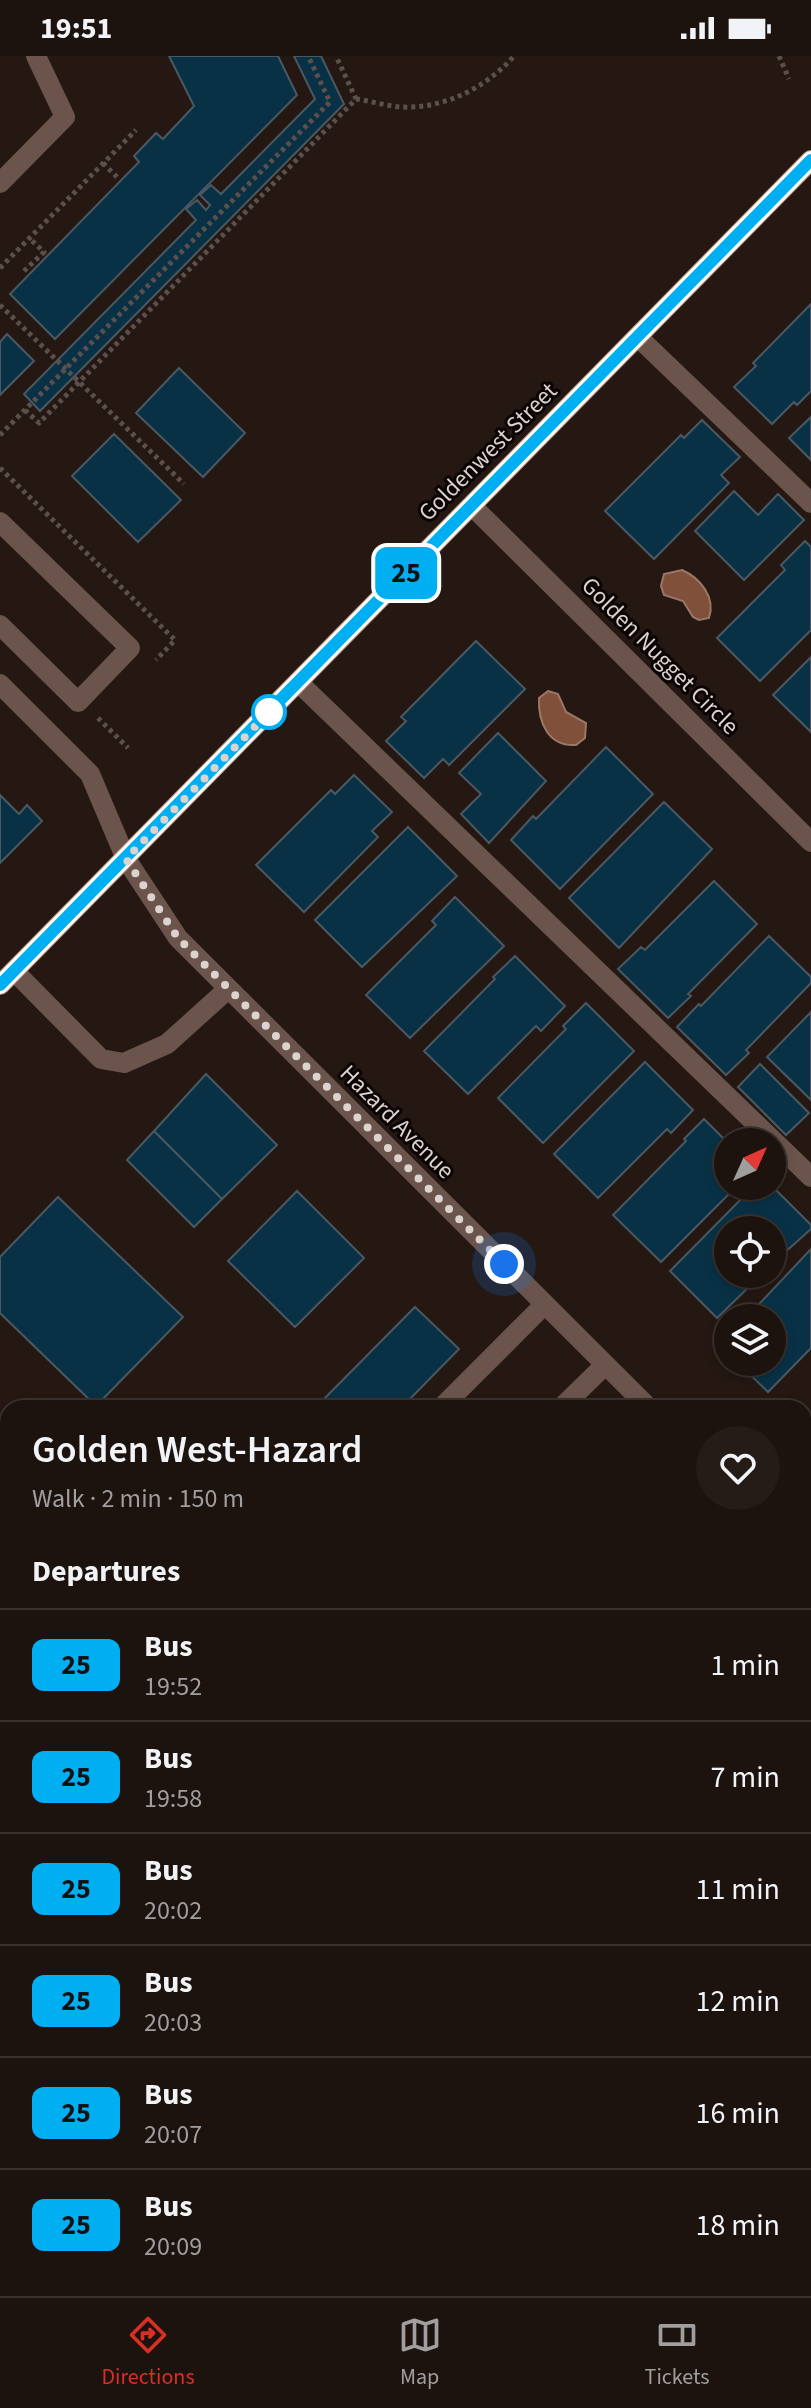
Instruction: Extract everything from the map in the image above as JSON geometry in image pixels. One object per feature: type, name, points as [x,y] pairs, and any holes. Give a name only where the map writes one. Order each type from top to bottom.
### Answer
[{"type":"main road","name":"Goldenwest Street","points":[[7,978],[811,160]]},
{"type":"street","points":[[0,183],[65,117],[36,56]]},
{"type":"street","points":[[638,337],[811,503]]},
{"type":"street","name":"Golden Nugget Circle","points":[[472,506],[811,842]]},
{"type":"street","points":[[0,522],[130,648],[78,702],[0,625]]},
{"type":"street","points":[[298,682],[811,1177]]},
{"type":"street","name":"Hazard Avenue","points":[[0,684],[90,774],[126,859],[178,938],[641,1400]]},
{"type":"street","points":[[7,978],[101,1059],[124,1063],[167,1044],[228,989]]},
{"type":"street","points":[[449,1400],[545,1304]]},
{"type":"street","points":[[569,1400],[605,1365]]},
{"type":"path","points":[[0,435],[330,102],[308,56]]},
{"type":"path","points":[[336,56],[356,99]]},
{"type":"path","points":[[356,99],[402,107],[436,104],[479,86],[514,56]]},
{"type":"path","points":[[779,56],[789,79]]},
{"type":"path","points":[[25,410],[39,423],[356,99]]},
{"type":"path","points":[[0,268],[136,130]]},
{"type":"path","points":[[103,163],[117,177]]},
{"type":"path","points":[[24,271],[44,252],[29,238]]},
{"type":"path","points":[[0,305],[184,484]]},
{"type":"shaded area","points":[[682,570],[705,589],[711,610],[709,618],[699,620],[693,617],[683,601],[664,595],[661,586],[664,574]]},
{"type":"shaded area","points":[[548,691],[558,694],[566,712],[586,723],[585,738],[576,745],[558,742],[543,724],[539,698]]},
{"type":"building","points":[[169,56],[278,56],[297,95],[55,339],[10,294],[139,162],[134,156],[156,133],[163,139],[194,106]]},
{"type":"building","points":[[294,56],[321,56],[344,104],[40,411],[24,394],[196,220],[186,209],[197,200],[206,210],[210,205],[200,195],[211,185],[221,194],[315,99]]},
{"type":"building","points":[[811,304],[811,391],[797,405],[794,402],[772,424],[734,387]]},
{"type":"building","points":[[7,334],[34,361],[0,395],[0,342]]},
{"type":"building","points":[[179,368],[245,433],[203,477],[136,413]]},
{"type":"building","points":[[811,417],[811,460],[789,438]]},
{"type":"building","points":[[702,420],[740,457],[721,475],[729,483],[654,559],[605,511],[681,435],[684,438]]},
{"type":"building","points":[[114,434],[181,500],[138,542],[72,476]]},
{"type":"building","points":[[734,491],[758,515],[778,494],[804,520],[744,580],[695,531]]},
{"type":"building","points":[[805,541],[811,547],[811,630],[760,681],[717,638],[785,570],[781,565]]},
{"type":"building","points":[[476,641],[525,689],[449,765],[443,759],[424,778],[386,741],[406,721],[401,717]]},
{"type":"building","points":[[811,657],[811,732],[773,695]]},
{"type":"building","points":[[498,733],[546,781],[489,843],[461,814],[481,794],[459,773]]},
{"type":"building","points":[[606,747],[653,794],[560,889],[511,840],[533,816],[536,819]]},
{"type":"building","points":[[354,775],[392,812],[372,831],[378,837],[304,912],[256,865],[331,790],[335,794]]},
{"type":"building","points":[[0,795],[19,814],[27,805],[42,821],[0,863]]},
{"type":"building","points":[[664,802],[712,849],[619,948],[569,898]]},
{"type":"building","points":[[408,827],[457,876],[362,967],[315,920]]},
{"type":"building","points":[[714,881],[757,924],[668,1018],[618,969],[641,947],[645,950]]},
{"type":"building","points":[[455,897],[504,946],[410,1038],[366,995],[436,925],[432,921]]},
{"type":"building","points":[[769,936],[811,977],[811,983],[726,1075],[677,1027]]},
{"type":"building","points":[[515,956],[565,1006],[541,1031],[536,1026],[468,1094],[424,1051]]},
{"type":"building","points":[[586,1003],[634,1051],[543,1143],[498,1098],[566,1029],[563,1026]]},
{"type":"building","points":[[811,1012],[811,1100],[767,1057]]},
{"type":"building","points":[[645,1062],[693,1110],[671,1133],[667,1129],[598,1198],[554,1154]]},
{"type":"building","points":[[760,1064],[809,1113],[786,1135],[786,1128],[779,1128],[738,1087]]},
{"type":"building","points":[[206,1074],[277,1145],[222,1199],[154,1131]]},
{"type":"building","points":[[704,1119],[714,1129],[714,1200],[723,1200],[661,1262],[613,1215],[686,1141],[684,1139]]},
{"type":"building","points":[[154,1131],[222,1199],[194,1227],[127,1160]]},
{"type":"building","points":[[297,1191],[364,1258],[295,1327],[228,1261]]},
{"type":"building","points":[[58,1197],[183,1317],[102,1400],[90,1400],[0,1313],[0,1257]]},
{"type":"building","points":[[740,1200],[786,1200],[811,1225],[811,1229],[786,1251],[786,1216],[724,1216]]},
{"type":"building","points":[[714,1226],[714,1288],[748,1288],[731,1304],[714,1304],[714,1315],[670,1271]]},
{"type":"building","points":[[811,1249],[811,1348],[786,1374],[786,1304],[759,1304],[774,1288],[786,1288],[786,1276]]},
{"type":"building","points":[[415,1307],[459,1349],[409,1400],[323,1400]]},
{"type":"building","points":[[751,1376],[784,1376],[768,1392]]},
{"type":"bus line","name":"25","points":[[0,985],[811,160]]},
{"type":"route","points":[[269,712],[277,704],[126,859],[178,938],[504,1264]]}]
